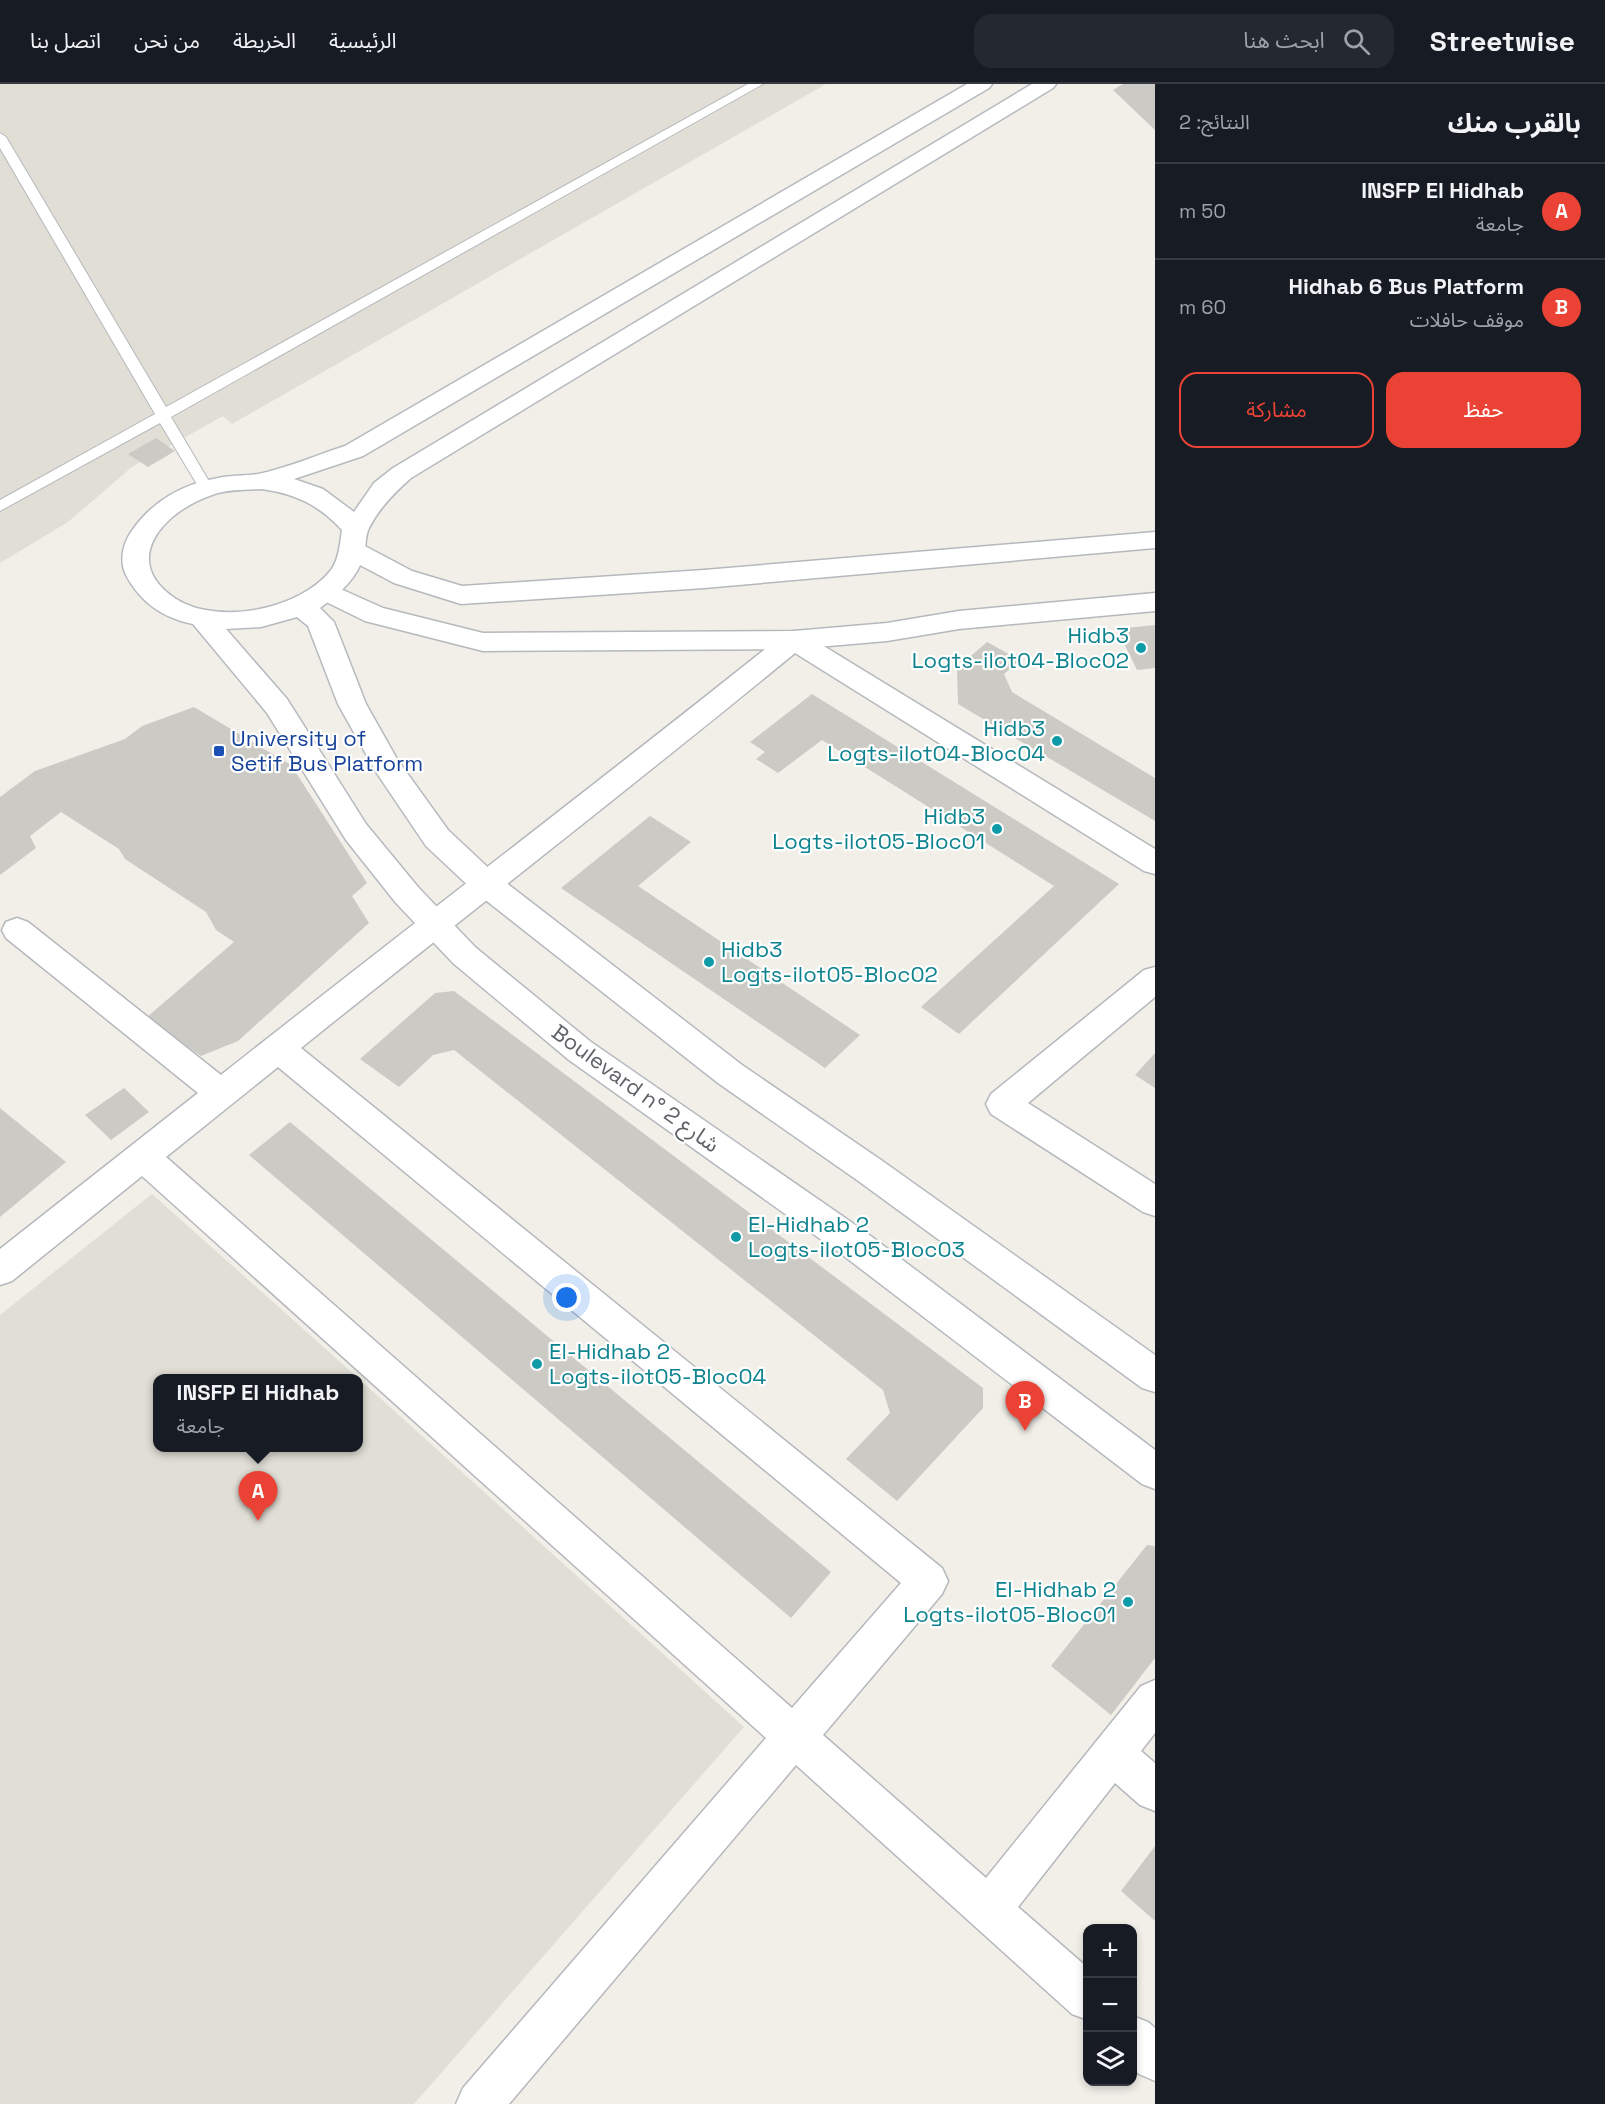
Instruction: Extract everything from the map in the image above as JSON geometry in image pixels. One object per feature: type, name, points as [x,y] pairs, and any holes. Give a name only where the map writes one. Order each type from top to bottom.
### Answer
[{"type":"street","points":[[982,84],[354,451],[262,481],[206,488],[174,501],[150,520],[136,543],[135,567],[146,589],[169,607],[202,618],[240,621],[272,616],[313,599],[343,573],[354,540],[383,489],[402,473],[1046,84]]},
{"type":"street","points":[[262,481],[292,485],[318,495],[338,509],[354,540],[403,577],[461,595],[704,579],[1155,540]]},
{"type":"street","points":[[313,599],[427,630],[483,642],[794,640],[887,632],[971,619],[1155,602]]},
{"type":"street","points":[[313,599],[352,704],[386,765],[437,837],[485,883],[730,1074],[869,1170],[1155,1376]]},
{"type":"street","name":"Boulevard n° شارع 2","points":[[202,618],[276,706],[356,832],[407,895],[464,955],[580,1051],[852,1242],[1155,1472]]},
{"type":"street","points":[[794,640],[1155,863]]},
{"type":"street","points":[[0,1270],[434,923],[653,754],[794,640]]},
{"type":"street","points":[[17,930],[221,1093]]},
{"type":"street","points":[[1155,979],[1003,1104],[1155,1202]]},
{"type":"street","points":[[278,1048],[928,1581],[479,2104]]},
{"type":"street","points":[[142,1156],[1083,1994]]},
{"type":"street","points":[[988,1910],[1155,1700]]},
{"type":"street","points":[[1113,1754],[1155,1790]]},
{"type":"street","points":[[1137,2042],[1155,2058]]},
{"type":"lane","points":[[0,506],[757,84]]},
{"type":"lane","points":[[0,137],[206,488]]},
{"type":"shaded area","points":[[0,84],[826,84],[232,424],[223,416],[132,467],[68,522],[0,563]]},
{"type":"shaded area","points":[[152,1194],[354,1374],[153,1374],[153,1452],[363,1452],[363,1383],[744,1727],[414,2104],[0,2104],[0,1315]]},
{"type":"building","points":[[1123,84],[1155,84],[1155,130],[1113,90]]},
{"type":"building","points":[[156,438],[175,451],[148,467],[128,454]]},
{"type":"building","name":"Hidb3 Logts-ilot04-Bloc02","points":[[1155,625],[1155,668],[1137,670],[1117,629]]},
{"type":"building","name":"Hidb3 Logts-ilot04-Bloc04","points":[[987,642],[1020,660],[1004,674],[1012,692],[1155,778],[1155,821],[958,704],[957,668]]},
{"type":"building","name":"Hidb3 Logts-ilot05-Bloc01","points":[[812,694],[1119,884],[959,1034],[921,1007],[1054,886],[822,740],[778,773],[756,759],[765,752],[750,742]]},
{"type":"building","points":[[194,707],[291,765],[367,883],[352,896],[369,923],[238,1041],[201,1056],[146,1018],[234,942],[216,930],[206,912],[125,859],[119,849],[61,812],[30,836],[36,848],[0,875],[0,797],[35,771],[125,739],[142,726]]},
{"type":"building","name":"Hidb3 Logts-ilot05-Bloc02","points":[[650,816],[691,842],[638,886],[860,1035],[825,1068],[561,888]]},
{"type":"building","name":"El-Hidhab 2 Logts-ilot05-Bloc03","points":[[454,991],[983,1388],[983,1408],[897,1501],[846,1459],[890,1413],[883,1390],[454,1050],[433,1055],[399,1087],[360,1059],[435,993]]},
{"type":"building","points":[[1155,1053],[1155,1088],[1135,1075]]},
{"type":"building","points":[[124,1088],[149,1112],[111,1140],[85,1115]]},
{"type":"building","points":[[0,1108],[66,1162],[0,1217]]},
{"type":"building","name":"El-Hidhab 2 Logts-ilot05-Bloc04","points":[[290,1122],[831,1572],[791,1618],[249,1155]]},
{"type":"building","name":"El-Hidhab 2 Logts-ilot05-Bloc01","points":[[1147,1545],[1155,1546],[1155,1658],[1111,1715],[1051,1666]]},
{"type":"building","points":[[1155,1846],[1155,1921],[1121,1891]]},
{"type":"place","name":"Hidb3 Logts-ilot04-Bloc02","points":[[1141,648]]},
{"type":"place","name":"Hidb3 Logts-ilot04-Bloc04","points":[[1057,741]]},
{"type":"place","name":"University of Setif Bus Platform","points":[[219,751]]},
{"type":"place","name":"Hidb3 Logts-ilot05-Bloc01","points":[[997,829]]},
{"type":"place","name":"Hidb3 Logts-ilot05-Bloc02","points":[[709,962]]},
{"type":"place","name":"El-Hidhab 2 Logts-ilot05-Bloc03","points":[[736,1237]]},
{"type":"place","name":"El-Hidhab 2 Logts-ilot05-Bloc04","points":[[537,1364]]},
{"type":"place","name":"Hidhab 6 Bus Platform","points":[[1025,1431]]},
{"type":"place","name":"INSFP El Hidhab","points":[[258,1521]]},
{"type":"place","name":"El-Hidhab 2 Logts-ilot05-Bloc01","points":[[1128,1602]]}]
